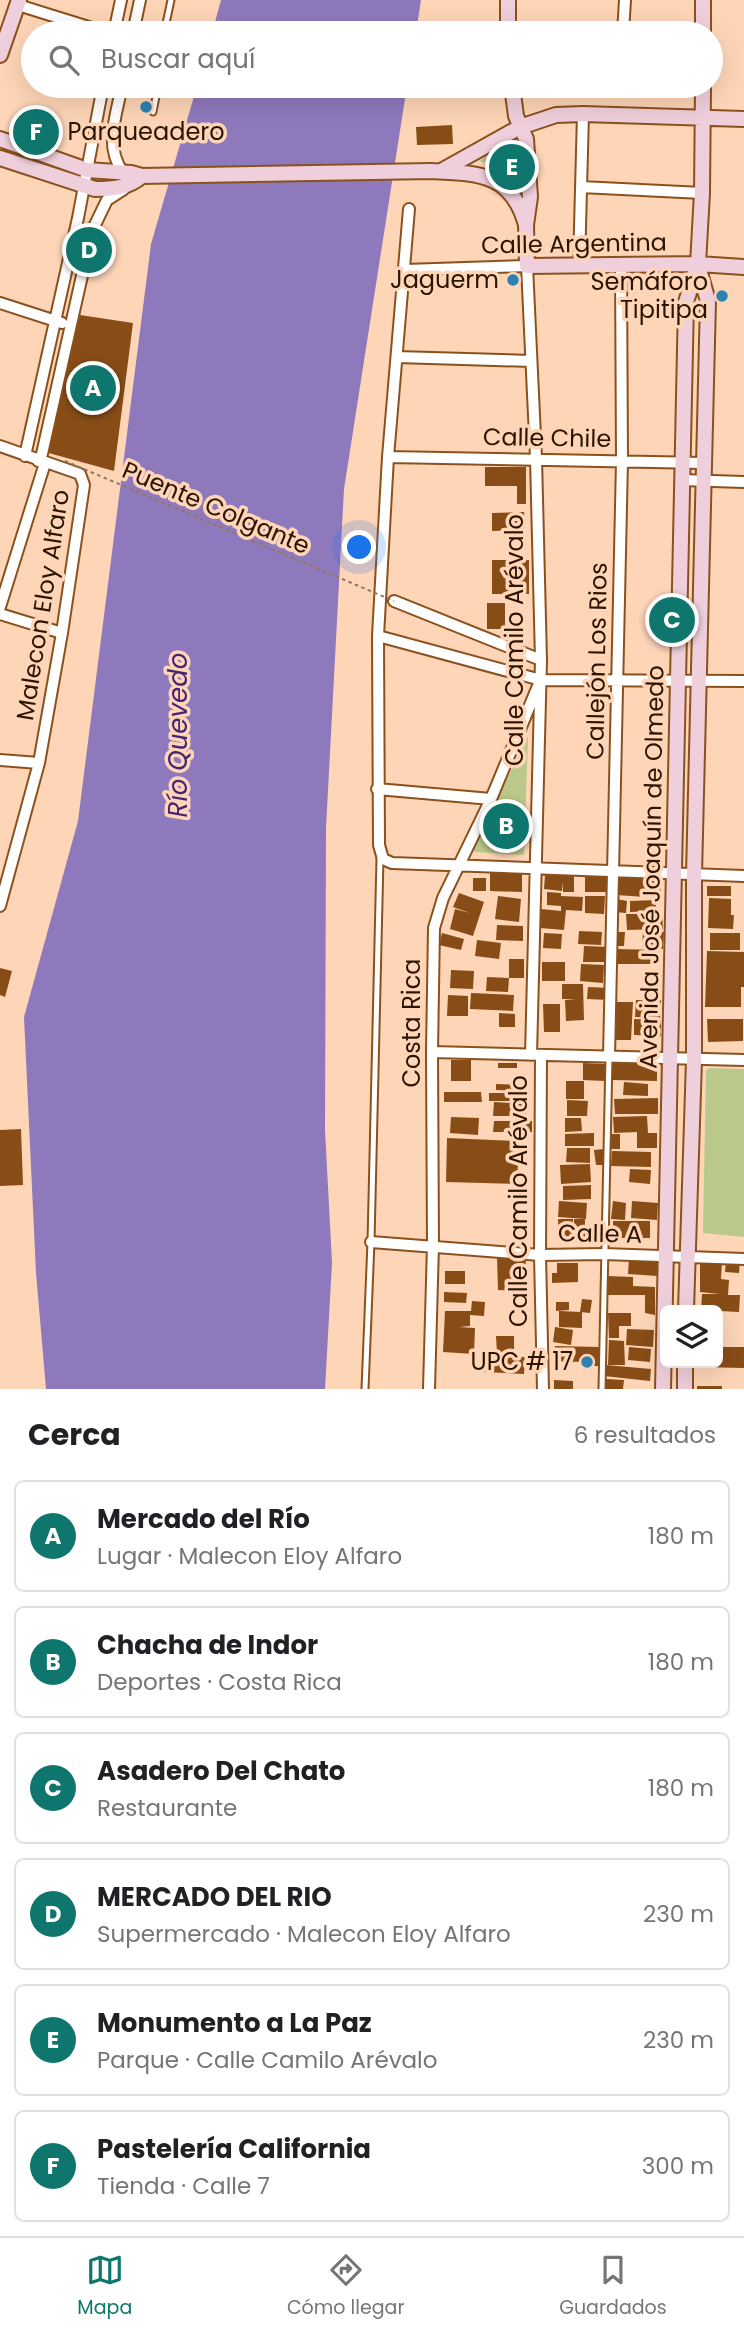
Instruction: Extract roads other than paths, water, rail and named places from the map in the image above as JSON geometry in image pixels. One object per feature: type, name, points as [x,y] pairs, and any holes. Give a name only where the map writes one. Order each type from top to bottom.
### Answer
[{"type":"main road","points":[[508,0],[508,21]]},
{"type":"main road","points":[[703,0],[703,21]]},
{"type":"main road","points":[[0,55],[18,2]]},
{"type":"main road","name":"Calle Camilo Arévalo","points":[[513,98],[520,127],[526,139],[530,197],[526,225],[527,266]]},
{"type":"main road","name":"Avenida José Joaquín de Olmedo","points":[[663,1389],[686,302],[698,264],[703,98]]},
{"type":"main road","points":[[435,171],[520,127],[556,115],[744,119]]},
{"type":"main road","points":[[0,139],[87,170],[137,178]]},
{"type":"main road","points":[[0,158],[95,189],[109,189],[137,178]]},
{"type":"main road","name":"Calle Camilo Arévalo","points":[[137,178],[435,171],[473,175],[501,182],[518,200],[526,225]]},
{"type":"main road","name":"Avenida José Joaquín de Olmedo","points":[[686,1305],[694,1060],[694,875],[708,301],[698,264]]},
{"type":"main road","name":"Calle Argentina","points":[[527,266],[698,264],[744,267]]},
{"type":"main road","points":[[685,1368],[685,1389]]},
{"type":"street","points":[[117,21],[121,0]]},
{"type":"street","points":[[136,21],[140,0]]},
{"type":"street","points":[[624,21],[625,0]]},
{"type":"street","points":[[18,2],[73,21]]},
{"type":"street","points":[[25,456],[78,218],[101,98]]},
{"type":"street","points":[[120,98],[111,144],[118,165],[137,178]]},
{"type":"street","points":[[579,265],[583,114]]},
{"type":"street","name":"Malecon Eloy Alfaro","points":[[0,607],[42,462],[96,221],[107,200],[137,178]]},
{"type":"street","points":[[581,187],[702,193]]},
{"type":"street","points":[[409,209],[388,457],[378,636],[377,789],[380,852],[383,859],[390,863],[534,870],[744,876]]},
{"type":"street","points":[[78,218],[96,221]]},
{"type":"street","name":"Callejón Los Rios","points":[[610,1057],[622,461],[621,265]]},
{"type":"street","name":"Calle Argentina","points":[[405,270],[527,266]]},
{"type":"street","name":"Calle Camilo Arévalo","points":[[527,266],[536,458],[541,660],[534,870],[543,1389]]},
{"type":"street","points":[[0,303],[71,326]]},
{"type":"street","points":[[397,358],[531,361]]},
{"type":"street","points":[[0,446],[42,462]]},
{"type":"street","name":"Calle Chile","points":[[388,457],[704,463]]},
{"type":"street","name":"Malecon Eloy Alfaro","points":[[0,906],[38,763],[62,633],[84,485],[80,474],[42,462]]},
{"type":"street","points":[[681,481],[744,482]]},
{"type":"street","points":[[394,601],[541,660]]},
{"type":"street","points":[[0,614],[62,633]]},
{"type":"street","points":[[378,636],[541,680],[744,681]]},
{"type":"street","name":"Costa Rica","points":[[429,1389],[433,1245],[434,928],[443,898],[491,799],[541,680]]},
{"type":"street","points":[[0,760],[38,763]]},
{"type":"street","points":[[377,789],[491,799]]},
{"type":"street","points":[[0,854],[13,850]]},
{"type":"street","points":[[432,1052],[744,1060]]},
{"type":"street","name":"Calle A","points":[[371,1242],[540,1255],[604,1254],[744,1259]]},
{"type":"lane","points":[[167,21],[171,0]]},
{"type":"lane","points":[[153,112],[156,98]]},
{"type":"lane","points":[[365,1389],[380,852]]},
{"type":"lane","points":[[602,1389],[610,1057]]},
{"type":"water","points":[[221,0],[421,0],[418,21],[215,21]]},
{"type":"water","name":"Río Quevedo","points":[[194,98],[405,98],[344,489],[326,828],[325,1130],[332,1263],[325,1389],[46,1389],[36,1273],[24,1017],[78,821],[151,244]]},
{"type":"place","name":"Parqueadero","points":[[146,107]]},
{"type":"place","name":"Pastelería California","points":[[36,132]]},
{"type":"place","name":"Monumento a La Paz","points":[[512,167]]},
{"type":"place","name":"MERCADO DEL RIO","points":[[89,250]]},
{"type":"place","name":"Jaguerm","points":[[513,280]]},
{"type":"place","name":"Semáforo Tipitipa","points":[[722,296]]},
{"type":"place","name":"Mercado del Río","points":[[93,388]]},
{"type":"place","name":"Asadero Del Chato","points":[[672,620]]},
{"type":"place","name":"Chacha de Indor","points":[[506,826]]},
{"type":"place","name":"UPC # 17","points":[[587,1362]]}]
